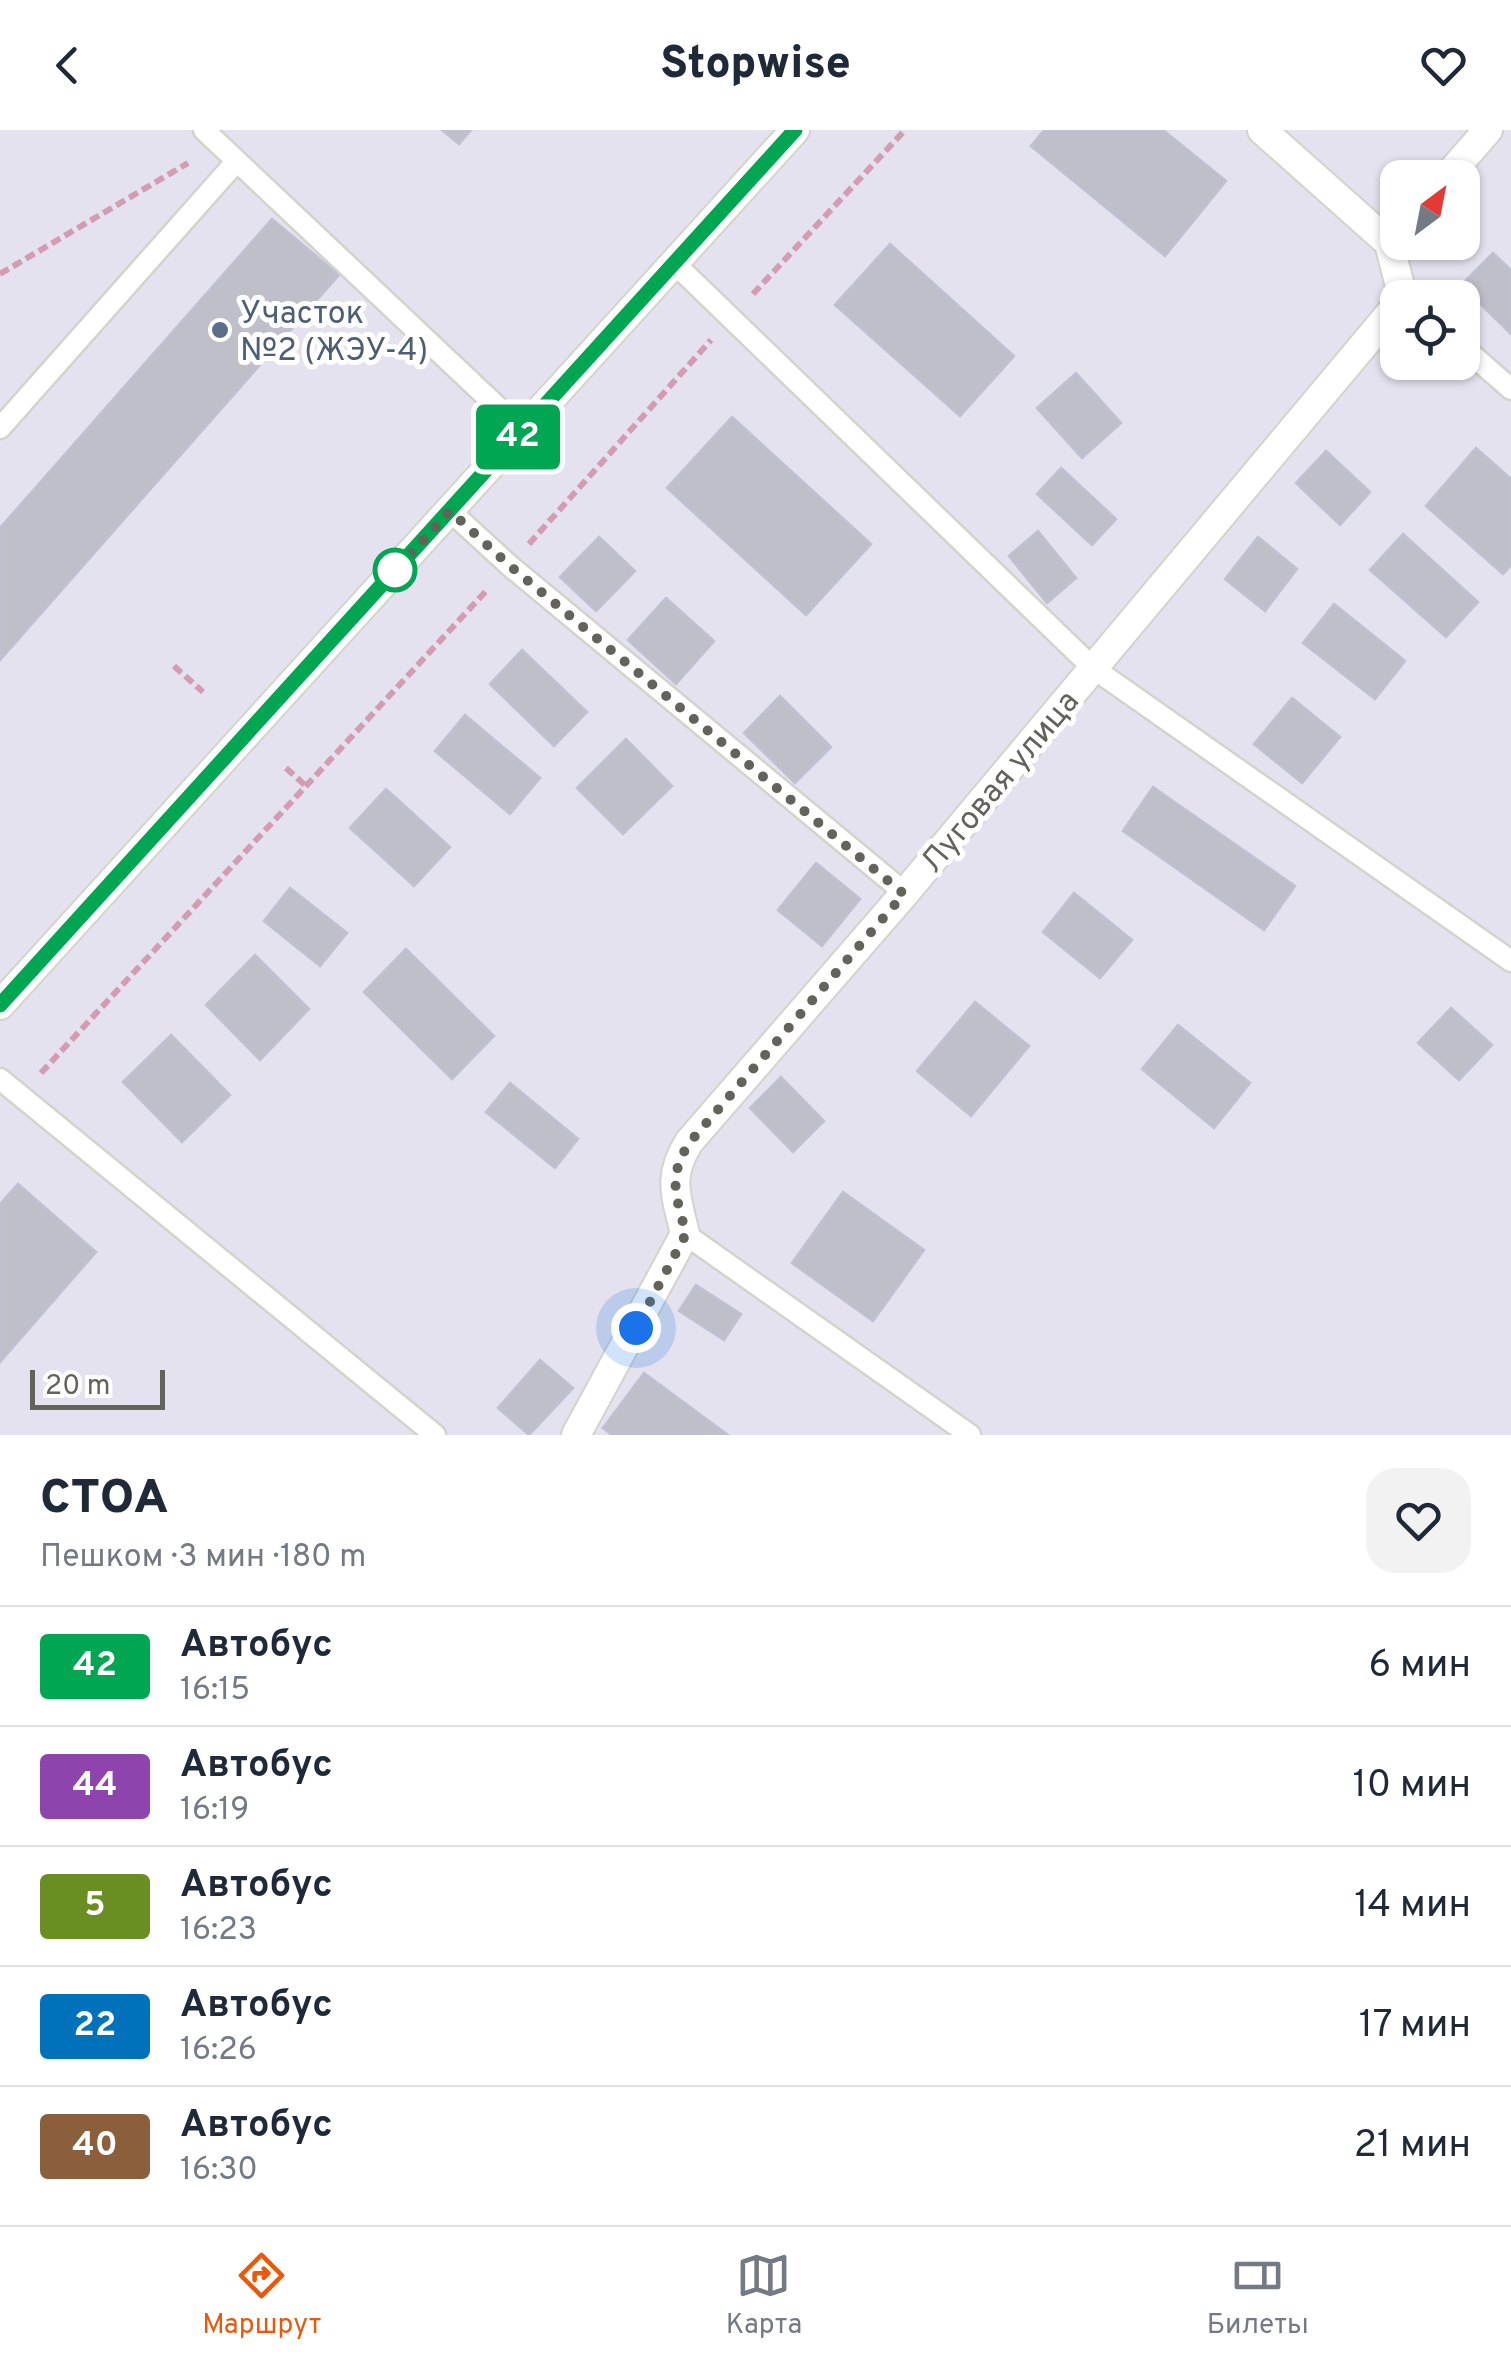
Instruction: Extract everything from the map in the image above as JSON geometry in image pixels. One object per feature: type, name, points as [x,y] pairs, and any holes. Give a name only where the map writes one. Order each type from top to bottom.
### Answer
[{"type":"street","points":[[0,1004],[795,130]]},
{"type":"street","points":[[1262,130],[1380,227]]},
{"type":"street","points":[[1462,160],[1488,130]]},
{"type":"street","name":"Луговая улица","points":[[686,1234],[674,1185],[676,1162],[690,1142],[904,894],[1380,326]]},
{"type":"street","points":[[576,1435],[686,1234]]},
{"type":"lane","points":[[211,137],[523,432]]},
{"type":"lane","points":[[0,428],[236,162]]},
{"type":"lane","points":[[673,262],[1093,668],[1511,962]]},
{"type":"lane","points":[[1480,362],[1511,389]]},
{"type":"lane","points":[[450,511],[510,566],[904,894]]},
{"type":"lane","points":[[0,1079],[436,1435]]},
{"type":"lane","points":[[686,1234],[970,1435]]},
{"type":"path","points":[[21,1095],[510,566],[732,316],[905,130]]},
{"type":"path","points":[[0,274],[211,137]]},
{"type":"path","points":[[174,666],[203,692]]},
{"type":"path","points":[[286,768],[306,786]]},
{"type":"building","points":[[442,130],[471,130],[459,144]]},
{"type":"building","points":[[1044,130],[1163,130],[1226,181],[1165,256],[1031,146]]},
{"type":"building","points":[[272,219],[339,275],[0,660],[0,528]]},
{"type":"building","points":[[890,244],[1014,356],[960,416],[835,305]]},
{"type":"building","points":[[1493,253],[1511,270],[1511,334],[1480,304],[1480,280],[1466,280]]},
{"type":"building","points":[[1076,373],[1121,423],[1082,458],[1037,408]]},
{"type":"building","points":[[732,417],[871,544],[806,615],[667,488]]},
{"type":"building","points":[[1476,448],[1511,479],[1511,565],[1503,574],[1426,506]]},
{"type":"building","points":[[1326,451],[1370,492],[1340,525],[1296,483]]},
{"type":"building","points":[[1061,468],[1116,519],[1092,545],[1037,494]]},
{"type":"building","points":[[1038,531],[1076,578],[1047,603],[1009,556]]},
{"type":"building","points":[[1403,534],[1478,602],[1446,637],[1370,570]]},
{"type":"building","points":[[599,537],[635,571],[596,611],[560,577]]},
{"type":"building","points":[[1258,537],[1297,569],[1265,611],[1225,579]]},
{"type":"building","points":[[666,598],[714,641],[676,684],[628,640]]},
{"type":"building","points":[[1334,604],[1405,661],[1375,699],[1303,643]]},
{"type":"building","points":[[522,650],[587,712],[554,746],[490,684]]},
{"type":"building","points":[[780,696],[831,747],[795,783],[744,733]]},
{"type":"building","points":[[1292,698],[1340,737],[1302,783],[1254,744]]},
{"type":"building","points":[[465,715],[540,778],[510,814],[435,751]]},
{"type":"building","points":[[626,739],[672,786],[623,834],[577,788]]},
{"type":"building","points":[[1153,787],[1295,886],[1264,930],[1123,831]]},
{"type":"building","points":[[386,789],[450,847],[414,886],[350,828]]},
{"type":"building","points":[[816,863],[860,899],[822,946],[778,910]]},
{"type":"building","points":[[290,888],[347,933],[320,966],[264,921]]},
{"type":"building","points":[[1074,893],[1132,940],[1100,978],[1043,932]]},
{"type":"building","points":[[406,949],[494,1036],[452,1079],[364,992]]},
{"type":"building","points":[[255,955],[309,1009],[260,1060],[206,1005]]},
{"type":"building","points":[[975,1002],[1029,1046],[971,1116],[917,1071]]},
{"type":"building","points":[[1451,1008],[1492,1045],[1459,1080],[1418,1043]]},
{"type":"building","points":[[1178,1025],[1250,1083],[1214,1128],[1142,1069]]},
{"type":"building","points":[[171,1035],[230,1095],[182,1142],[123,1082]]},
{"type":"building","points":[[781,1077],[824,1121],[793,1152],[750,1108]]},
{"type":"building","points":[[510,1083],[578,1139],[555,1168],[486,1112]]},
{"type":"building","points":[[18,1184],[96,1252],[0,1362],[0,1204]]},
{"type":"building","points":[[843,1192],[924,1250],[873,1321],[792,1263]]},
{"type":"building","points":[[696,1285],[741,1314],[724,1340],[679,1311]]},
{"type":"building","points":[[540,1360],[573,1388],[529,1435],[498,1408]]},
{"type":"building","points":[[644,1373],[728,1435],[612,1435],[603,1428]]},
{"type":"bus line","name":"42","points":[[0,1005],[795,130]]},
{"type":"place","name":"Участок №2 (ЖЭУ-4)","points":[[220,330]]},
{"type":"route","points":[[395,570],[391,575],[450,511],[510,566],[904,894],[676,1162],[674,1185],[686,1234],[636,1328]]}]
